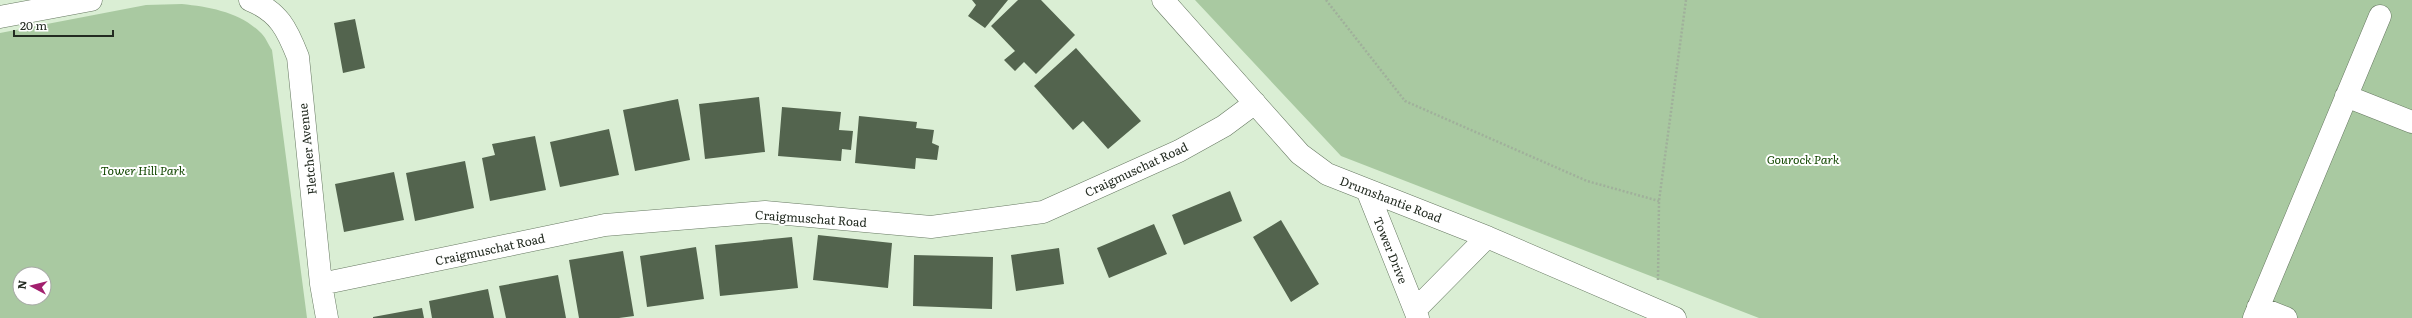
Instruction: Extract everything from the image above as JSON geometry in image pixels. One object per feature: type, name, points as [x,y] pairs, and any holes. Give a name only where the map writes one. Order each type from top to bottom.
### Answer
[{"type":"street","points":[[0,17],[91,0]]},
{"type":"street","name":"Fletcher Avenue","points":[[250,0],[261,4],[278,17],[290,35],[298,57],[321,284],[327,318]]},
{"type":"street","name":"Drumshantie Road","points":[[1163,0],[1300,154],[1327,174],[1487,237],[1666,314]]},
{"type":"street","points":[[2286,318],[2256,312],[2380,16]]},
{"type":"street","points":[[2346,96],[2412,122]]},
{"type":"street","name":"Craigmuschat Road","points":[[321,284],[605,225],[765,212],[931,227],[1043,212],[1179,151],[1224,126],[1255,103]]},
{"type":"street","name":"Tower Drive","points":[[1367,190],[1417,314],[1487,237]]},
{"type":"path","points":[[1326,0],[1405,101],[1587,181],[1660,201]]},
{"type":"path","points":[[1666,314],[1660,201],[1686,0]]},
{"type":"green space","name":"Gourock Park","points":[[1195,0],[2412,0],[2412,318],[1759,318],[1341,156]]},
{"type":"green space","name":"Tower Hill Park","points":[[182,4],[213,9],[233,15],[252,25],[260,32],[272,50],[307,318],[0,318],[0,33],[146,5]]},
{"type":"building","points":[[972,0],[1008,0],[985,28],[968,16],[976,5]]},
{"type":"building","points":[[1018,0],[1041,0],[1075,35],[1036,74],[1024,62],[1015,71],[1004,60],[1015,51],[991,26]]},
{"type":"building","points":[[355,19],[365,68],[343,73],[334,23]]},
{"type":"building","points":[[1076,48],[1141,121],[1108,149],[1083,121],[1073,130],[1034,86]]},
{"type":"building","points":[[759,97],[765,152],[705,159],[699,104]]},
{"type":"building","points":[[678,99],[690,160],[635,171],[623,110]]},
{"type":"building","points":[[782,107],[841,112],[839,130],[853,131],[851,150],[842,149],[841,161],[778,156]]},
{"type":"building","points":[[859,116],[917,122],[916,128],[934,130],[932,143],[939,146],[937,160],[916,158],[915,169],[855,163]]},
{"type":"building","points":[[609,129],[619,175],[560,187],[550,142]]},
{"type":"building","points":[[535,136],[546,190],[490,201],[482,158],[495,155],[492,144]]},
{"type":"building","points":[[465,161],[474,208],[415,221],[406,173]]},
{"type":"building","points":[[394,172],[404,220],[344,232],[335,184]]},
{"type":"building","points":[[1230,191],[1242,221],[1184,245],[1172,215]]},
{"type":"building","points":[[1281,220],[1319,284],[1291,302],[1253,237]]},
{"type":"building","points":[[1154,224],[1167,254],[1109,278],[1097,248]]},
{"type":"building","points":[[818,235],[892,243],[888,288],[813,280]]},
{"type":"building","points":[[792,237],[798,288],[720,296],[715,245]]},
{"type":"building","points":[[696,247],[704,299],[647,307],[640,256]]},
{"type":"building","points":[[1059,248],[1064,284],[1016,291],[1011,255]]},
{"type":"building","points":[[623,251],[634,316],[619,318],[579,318],[569,260]]},
{"type":"building","points":[[914,255],[993,257],[992,309],[913,306]]},
{"type":"building","points":[[558,275],[566,318],[506,318],[499,286]]},
{"type":"building","points":[[488,289],[494,318],[432,318],[429,301]]},
{"type":"building","points":[[422,308],[424,318],[373,318],[373,317]]}]
